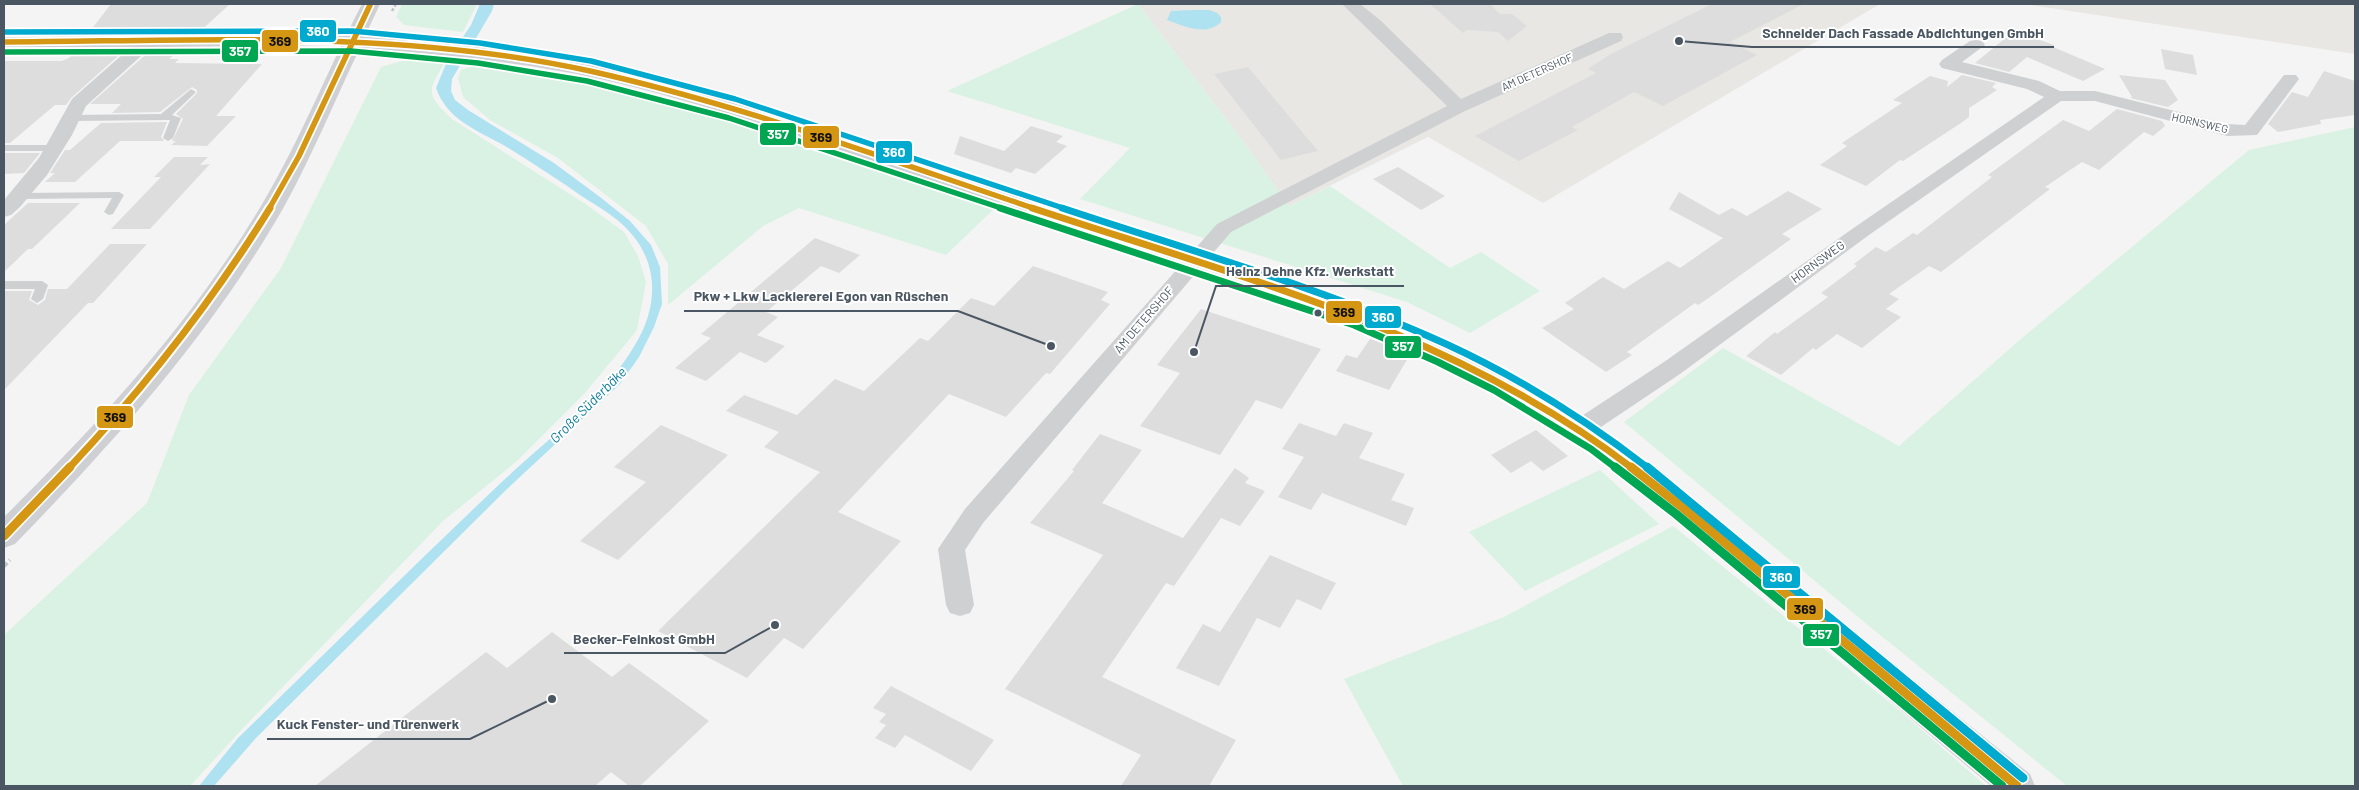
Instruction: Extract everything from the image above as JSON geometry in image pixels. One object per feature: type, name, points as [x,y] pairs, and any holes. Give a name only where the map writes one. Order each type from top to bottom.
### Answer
[{"type":"main road","points":[[4,536],[88,449],[130,402],[214,295],[274,204],[351,41],[371,4]]},
{"type":"main road","points":[[351,41],[479,53],[589,71],[684,94],[808,132],[1194,261],[1357,316],[1408,336],[1496,378],[1580,429],[1617,455],[1791,596],[2017,786]]},
{"type":"street","points":[[1350,4],[1374,24],[1460,107]]},
{"type":"street","name":"AM DETERSHOF","points":[[960,605],[951,549],[974,516],[1224,228],[1460,107],[1614,37]]},
{"type":"street","points":[[4,42],[351,41]]},
{"type":"street","points":[[4,211],[21,196],[53,148],[78,103],[146,42]]},
{"type":"street","name":"HORNSWEG","points":[[1976,45],[1948,64],[2033,85],[2057,96],[2095,96],[2227,130],[2250,131],[2290,79]]},
{"type":"street","name":"HORNSWEG","points":[[1580,429],[1672,368],[1862,231],[2057,96]]},
{"type":"lane","points":[[164,117],[191,92]]},
{"type":"lane","points":[[70,118],[176,118],[168,138]]},
{"type":"lane","points":[[4,148],[53,148]]},
{"type":"lane","points":[[21,196],[119,195],[110,212]]},
{"type":"lane","points":[[4,285],[42,285],[37,299]]},
{"type":"shaded area","points":[[1138,4],[1880,4],[1543,203],[1428,137],[1289,206],[1248,148]]},
{"type":"shaded area","points":[[2024,4],[2355,4],[2355,54]]},
{"type":"green space","points":[[402,4],[477,4],[463,32],[404,25],[396,17]]},
{"type":"green space","points":[[1138,4],[1248,148],[1289,206],[1330,186],[1450,268],[1481,252],[1540,291],[1470,333],[1407,302],[1080,199],[1130,148],[947,91]]},
{"type":"green space","points":[[446,60],[435,79],[432,91],[433,97],[452,119],[587,205],[624,232],[638,256],[646,282],[637,330],[584,394],[517,461],[443,521],[246,725],[190,786],[4,786],[4,635],[147,503],[189,395],[281,268],[381,67],[402,61]]},
{"type":"green space","points":[[487,62],[608,84],[676,100],[995,208],[946,255],[799,208],[763,226],[668,305],[668,264],[646,226],[558,158],[490,120],[463,97],[458,78],[461,70]]},
{"type":"green space","points":[[2355,127],[2355,786],[2067,786],[1869,626],[1624,422],[1723,348],[1899,446],[2022,338],[2249,150]]},
{"type":"green space","points":[[1600,470],[1659,524],[1525,591],[1469,532]]},
{"type":"green space","points":[[1673,526],[1899,710],[1986,786],[1403,786],[1344,679],[1504,617]]},
{"type":"water","name":"Große Süderbäke","points":[[480,4],[494,4],[492,11],[452,79],[451,91],[455,100],[554,163],[630,221],[651,245],[660,267],[662,304],[654,327],[639,357],[620,384],[507,489],[256,738],[214,786],[199,786],[238,738],[471,511],[592,400],[622,364],[642,332],[651,305],[651,277],[648,263],[642,250],[629,231],[610,215],[544,171],[464,123],[447,108],[441,99],[436,88],[448,59],[471,25]]},
{"type":"water","points":[[1209,10],[1217,13],[1221,17],[1221,22],[1209,29],[1202,30],[1167,20],[1171,11]]},
{"type":"building","points":[[111,4],[230,4],[196,35],[87,35]]},
{"type":"building","points":[[1430,4],[1490,4],[1500,14],[1512,14],[1527,26],[1508,41],[1498,32],[1467,30],[1463,33]]},
{"type":"building","points":[[1712,4],[1804,4],[1730,42],[1757,55],[1663,106],[1634,92],[1572,127],[1578,130],[1519,161],[1475,136],[1596,73],[1588,69],[1609,55]]},
{"type":"building","points":[[2014,31],[2054,45],[2053,47],[2105,69],[2083,81],[2027,57],[2009,72],[1975,63]]},
{"type":"building","points":[[77,49],[126,49],[71,98],[66,105],[55,105],[10,143],[4,143],[4,61],[62,61],[69,58]]},
{"type":"building","points":[[152,49],[181,49],[169,59],[179,59],[175,63],[262,64],[216,116],[236,116],[207,146],[171,145],[176,141],[172,141],[183,119],[176,114],[197,93],[197,90],[192,87],[160,112],[112,113],[121,104],[90,104]]},
{"type":"building","points":[[2161,49],[2193,55],[2197,75],[2165,69]]},
{"type":"building","points":[[1248,67],[1318,151],[1281,160],[1214,74]]},
{"type":"building","points":[[2324,71],[2355,81],[2355,115],[2320,120],[2321,124],[2278,132],[2268,124],[2292,92],[2308,97]]},
{"type":"building","points":[[1962,75],[1996,83],[1992,87],[1997,90],[1969,108],[1969,117],[1961,123],[1903,161],[1900,160],[1866,186],[1820,165],[1847,146],[1842,143],[1902,103],[1893,100],[1930,76],[1948,81],[1947,87]]},
{"type":"building","points":[[2119,75],[2165,80],[2178,100],[2168,107],[2130,98],[2132,97]]},
{"type":"building","points":[[2117,109],[2162,121],[2165,126],[2153,136],[2144,132],[2099,170],[2082,162],[2045,187],[2050,189],[1941,272],[1929,266],[1889,294],[1899,299],[1886,309],[1901,317],[1862,348],[1837,334],[1816,350],[1813,348],[1781,375],[1746,356],[1775,332],[1777,334],[1828,297],[1821,293],[1857,266],[1854,264],[1876,247],[1886,252],[1913,233],[1917,235],[1992,177],[1988,175],[2063,120],[2089,131]]},
{"type":"building","points":[[167,122],[161,137],[164,141],[120,141],[75,182],[45,182],[55,173],[50,173],[65,150],[70,150],[101,123]]},
{"type":"building","points":[[1031,126],[1063,136],[1056,142],[1067,146],[1035,174],[1016,168],[1011,173],[954,154],[960,136],[1004,151]]},
{"type":"building","points":[[4,153],[40,153],[24,173],[4,174]]},
{"type":"building","points":[[174,157],[208,157],[200,165],[210,164],[150,229],[111,229],[161,177],[154,177]]},
{"type":"building","points":[[1398,167],[1445,196],[1421,210],[1373,179]]},
{"type":"building","points":[[1788,191],[1822,209],[1782,234],[1791,239],[1698,305],[1695,303],[1627,352],[1632,355],[1606,372],[1542,328],[1574,309],[1565,303],[1603,277],[1624,289],[1668,261],[1680,268],[1723,238],[1669,209],[1679,192],[1719,215],[1732,208],[1747,216]]},
{"type":"building","points":[[28,203],[80,203],[32,249],[28,249],[4,272],[4,225]]},
{"type":"building","points":[[815,238],[860,255],[839,273],[821,266],[766,312],[778,317],[757,335],[785,346],[766,363],[740,352],[706,381],[675,368],[711,338],[701,334]]},
{"type":"building","points":[[110,244],[147,244],[93,303],[88,303],[4,390],[4,291],[32,291],[29,300],[38,305],[45,300],[48,289],[67,289]]},
{"type":"building","points":[[1033,266],[1108,292],[1101,300],[1110,304],[1050,374],[1046,373],[1006,417],[949,394],[838,512],[901,541],[803,649],[784,638],[747,678],[658,631],[820,472],[764,447],[779,432],[726,411],[744,395],[797,415],[835,379],[864,391],[920,338],[928,341],[971,298],[994,306]]},
{"type":"building","points":[[1201,309],[1321,349],[1282,409],[1256,400],[1220,455],[1140,426],[1180,373],[1157,365]]},
{"type":"building","points":[[1370,339],[1411,353],[1389,390],[1336,371],[1346,355],[1357,358]]},
{"type":"building","points":[[1299,423],[1336,436],[1344,423],[1373,433],[1359,458],[1405,474],[1391,500],[1414,508],[1406,526],[1322,493],[1311,510],[1278,497],[1304,457],[1282,449]]},
{"type":"building","points":[[661,425],[728,455],[618,560],[580,541],[646,482],[614,467]]},
{"type":"building","points":[[1536,430],[1568,456],[1543,471],[1531,461],[1511,473],[1491,455]]},
{"type":"building","points":[[1100,434],[1142,450],[1102,503],[1183,538],[1235,468],[1249,478],[1245,483],[1265,491],[1240,526],[1221,518],[1174,586],[1166,583],[1102,677],[1236,740],[1209,786],[1121,786],[1141,755],[1005,689],[1103,555],[1030,523],[1074,471],[1072,470]]},
{"type":"building","points":[[1270,555],[1336,583],[1321,610],[1297,599],[1280,628],[1257,618],[1219,686],[1176,668],[1203,624],[1220,632]]},
{"type":"building","points":[[552,632],[612,677],[629,663],[709,721],[640,786],[629,786],[611,772],[595,786],[315,786],[486,652],[507,668]]},
{"type":"building","points":[[891,686],[994,740],[971,771],[905,735],[895,748],[875,738],[886,725],[879,722],[886,714],[873,708]]},
{"type":"transit line","name":"369","points":[[4,536],[78,459],[148,379],[213,295],[244,251],[286,181],[370,5]]},
{"type":"transit line","name":"360","points":[[4,32],[352,31],[480,43],[591,61],[735,99],[1360,307],[1447,344],[1503,372],[1603,433],[1688,499],[2023,778]]},
{"type":"transit line","name":"369","points":[[4,42],[351,41],[479,53],[589,71],[732,108],[1357,316],[1443,353],[1498,381],[1597,441],[1682,507],[2017,786]]},
{"type":"transit line","name":"357","points":[[4,52],[351,51],[478,63],[587,81],[729,118],[1354,325],[1438,362],[1494,390],[1591,449],[1676,514],[2002,786]]},
{"type":"place","name":"Schneider Dach Fassade Abdichtungen GmbH","points":[[1679,41]]},
{"type":"place","name":"Pkw + Lkw Lackiererei Egon van Rüschen","points":[[1051,346]]},
{"type":"place","name":"Heinz Dehne Kfz. Werkstatt","points":[[1194,352]]},
{"type":"place","name":"Becker-Feinkost GmbH","points":[[775,625]]},
{"type":"place","name":"Kuck Fenster- und Türenwerk","points":[[552,699]]}]
